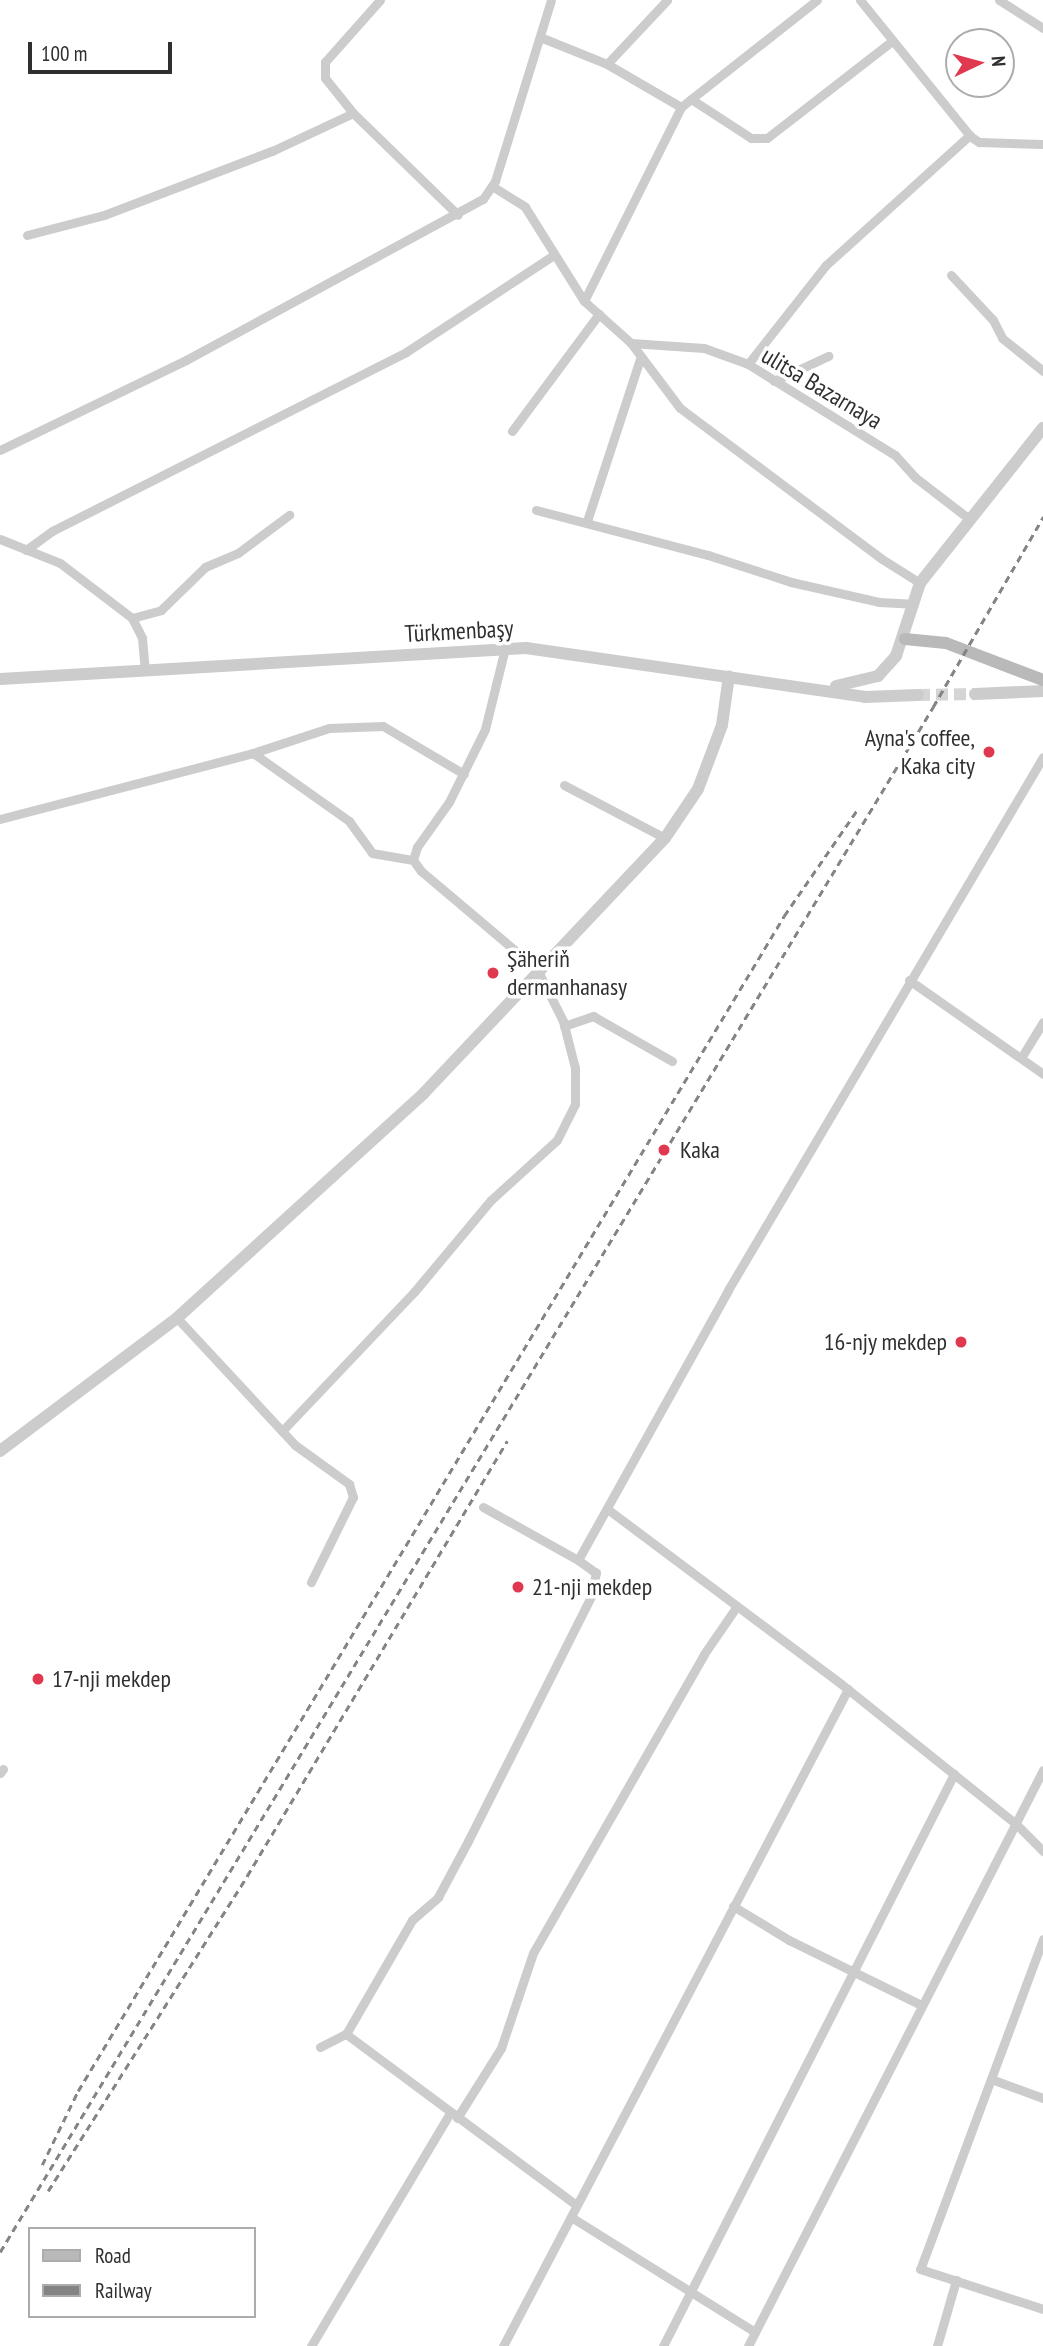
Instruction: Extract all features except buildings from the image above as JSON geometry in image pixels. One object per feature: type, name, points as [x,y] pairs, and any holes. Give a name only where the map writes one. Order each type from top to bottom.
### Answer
[{"type":"main road","points":[[905,639],[946,643],[1043,680]]},
{"type":"street","points":[[380,0],[325,62],[325,78],[353,113],[458,215]]},
{"type":"street","points":[[0,450],[186,360],[458,215],[483,199],[492,186],[551,0]]},
{"type":"street","points":[[607,64],[667,0]]},
{"type":"street","points":[[584,301],[681,107],[817,0]]},
{"type":"street","points":[[860,0],[970,135],[979,142],[1043,144]]},
{"type":"street","points":[[999,0],[1043,29]]},
{"type":"street","points":[[540,37],[607,64],[681,107]]},
{"type":"street","points":[[691,99],[751,138],[767,138],[892,41]]},
{"type":"street","points":[[27,235],[104,215],[272,151],[353,113]]},
{"type":"street","points":[[748,365],[826,265],[970,135]]},
{"type":"street","points":[[492,186],[524,207],[552,256],[584,301],[631,343],[640,359],[680,408],[882,559],[920,583]]},
{"type":"street","points":[[26,550],[52,531],[406,352],[552,256]]},
{"type":"street","points":[[951,275],[993,320],[1002,338],[1043,371]]},
{"type":"street","points":[[512,430],[599,314]]},
{"type":"street","name":"ulitsa Bazarnaya","points":[[631,343],[704,348],[748,365],[895,455],[916,478],[968,518]]},
{"type":"street","points":[[774,382],[828,356]]},
{"type":"street","points":[[587,521],[640,359]]},
{"type":"street","points":[[818,687],[854,685],[878,676],[905,639],[912,604],[920,583],[968,518],[1043,428]]},
{"type":"street","points":[[536,510],[587,521],[791,582],[878,602],[912,604]]},
{"type":"street","points":[[132,618],[161,610],[205,567],[238,553],[289,515]]},
{"type":"street","points":[[0,539],[60,563],[132,618],[142,638],[145,671]]},
{"type":"street","points":[[413,860],[416,847],[464,774],[485,729],[505,648]]},
{"type":"street","name":"Türkmenbaşy","points":[[0,679],[505,648],[818,687],[865,697],[918,695]]},
{"type":"street","points":[[0,1451],[177,1318],[423,1094],[537,969],[665,838],[698,789],[722,725],[729,676]]},
{"type":"street","points":[[975,694],[1043,691]]},
{"type":"street","points":[[0,819],[253,753],[329,728],[383,726],[464,774]]},
{"type":"street","points":[[253,753],[349,821],[372,853],[413,860],[421,871],[537,969],[565,1026],[575,1068],[575,1104],[557,1140],[491,1200],[414,1293],[282,1431]]},
{"type":"street","points":[[578,1560],[610,1511],[728,1290],[1043,757]]},
{"type":"street","points":[[564,785],[665,838]]},
{"type":"street","points":[[909,980],[1043,1074]]},
{"type":"street","points":[[565,1026],[593,1016],[672,1061]]},
{"type":"street","points":[[1021,1058],[1043,1022]]},
{"type":"street","points":[[177,1318],[282,1431],[349,1484],[353,1497],[311,1582]]},
{"type":"street","points":[[320,2047],[345,2034],[412,1920],[438,1897],[578,1624],[596,1573],[578,1560],[483,1507]]},
{"type":"street","points":[[610,1511],[848,1689],[1015,1823],[1043,1851]]},
{"type":"street","points":[[312,2346],[453,2116],[501,2048],[539,1942],[704,1654],[737,1606]]},
{"type":"street","points":[[503,2346],[848,1689]]},
{"type":"street","points":[[748,2346],[1043,1770]]},
{"type":"street","points":[[663,2346],[954,1774]]},
{"type":"street","points":[[733,1906],[789,1940],[853,1968],[921,2005]]},
{"type":"street","points":[[1043,1939],[920,2269],[1043,2309]]},
{"type":"street","points":[[345,2034],[576,2205]]},
{"type":"street","points":[[991,2079],[1043,2098]]},
{"type":"street","points":[[571,2217],[689,2295],[755,2332]]},
{"type":"street","points":[[937,2346],[956,2280]]},
{"type":"tunnel","points":[[918,695],[975,694]]},
{"type":"railway","points":[[0,2252],[933,707],[1043,517]]},
{"type":"railway","points":[[42,2165],[78,2091],[784,916],[857,810]]},
{"type":"railway","points":[[48,2191],[247,1876],[507,1441]]},
{"type":"place","name":"Ayna's coffee, Kaka city","points":[[989,752]]},
{"type":"place","name":"Şäheriň dermanhanasy","points":[[493,973]]},
{"type":"place","name":"Kaka","points":[[664,1150]]},
{"type":"place","name":"16-njy mekdep","points":[[961,1342]]},
{"type":"place","name":"21-nji mekdep","points":[[518,1587]]},
{"type":"place","name":"17-nji mekdep","points":[[38,1679]]}]
